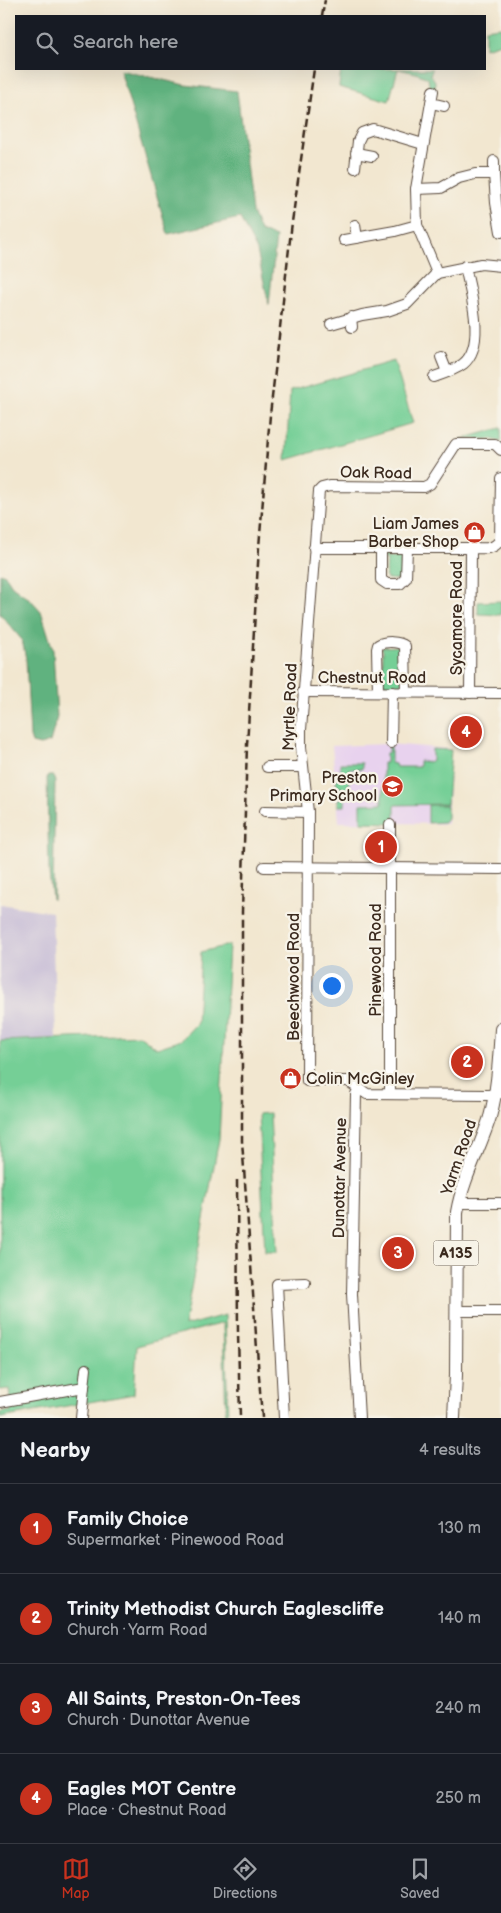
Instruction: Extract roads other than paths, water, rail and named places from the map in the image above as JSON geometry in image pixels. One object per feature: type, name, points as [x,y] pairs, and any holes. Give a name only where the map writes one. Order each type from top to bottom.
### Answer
[{"type":"main road","name":"Yarm Road","points":[[454,1418],[456,1243],[459,1203],[470,1167],[498,1094],[501,1029]]},
{"type":"street","points":[[433,91],[416,188],[416,225],[437,273]]},
{"type":"street","points":[[431,103],[444,106]]},
{"type":"street","points":[[354,168],[358,141],[362,132],[373,129],[423,144]]},
{"type":"street","points":[[356,154],[372,156]]},
{"type":"street","points":[[494,162],[496,204],[501,232]]},
{"type":"street","points":[[416,188],[441,188],[460,178],[475,174],[494,174]]},
{"type":"street","points":[[355,225],[357,238]]},
{"type":"street","points":[[344,240],[395,232],[416,225]]},
{"type":"street","points":[[331,324],[352,322],[407,304],[437,273],[481,264],[501,266]]},
{"type":"street","points":[[434,377],[464,364],[473,349],[476,330],[464,266]]},
{"type":"street","points":[[441,358],[446,372]]},
{"type":"street","name":"Oak Road","points":[[314,548],[318,495],[322,488],[330,486],[424,487],[430,484],[456,444],[487,443],[499,447]]},
{"type":"street","name":"Sycamore Road","points":[[470,693],[471,548],[492,548],[499,542],[501,478]]},
{"type":"street","points":[[314,548],[471,548]]},
{"type":"street","name":"Myrtle Road","points":[[308,867],[308,812],[300,730],[314,548]]},
{"type":"street","points":[[381,549],[381,580],[387,584],[400,584],[406,578],[406,548]]},
{"type":"street","points":[[378,692],[377,649],[378,645],[383,643],[400,643],[405,646],[406,692]]},
{"type":"street","name":"Chestnut Road","points":[[303,692],[501,693]]},
{"type":"street","points":[[391,743],[392,692]]},
{"type":"street","points":[[266,767],[303,767]]},
{"type":"street","points":[[265,811],[308,812]]},
{"type":"street","name":"Pinewood Road","points":[[390,825],[390,1094]]},
{"type":"street","points":[[264,867],[501,869]]},
{"type":"street","name":"Beechwood Road","points":[[308,867],[308,1081],[348,1081],[359,1089]]},
{"type":"street","points":[[359,1089],[368,1094],[498,1094]]},
{"type":"street","name":"Dunottar Avenue","points":[[359,1089],[356,1094],[352,1294],[359,1418]]},
{"type":"street","points":[[459,1203],[501,1203]]},
{"type":"street","points":[[284,1418],[277,1284],[305,1283]]},
{"type":"street","points":[[456,1311],[501,1311]]},
{"type":"street","points":[[81,1418],[86,1369]]},
{"type":"street","points":[[0,1402],[84,1387]]},
{"type":"railway","points":[[322,15],[325,0]]},
{"type":"railway","points":[[262,1418],[242,1141],[242,912],[247,745],[259,547],[270,415],[292,222],[314,70]]},
{"type":"railway","points":[[237,1180],[240,1418]]},
{"type":"place","name":"Liam James Barber Shop","points":[[475,532]]},
{"type":"place","name":"Eagles MOT Centre","points":[[466,732]]},
{"type":"place","name":"Preston Primary School","points":[[393,786]]},
{"type":"place","name":"Family Choice","points":[[381,847]]},
{"type":"place","name":"Trinity Methodist Church Eaglescliffe","points":[[467,1062]]},
{"type":"place","name":"Colin McGinley","points":[[290,1078]]},
{"type":"place","name":"All Saints, Preston-On-Tees","points":[[398,1253]]}]
